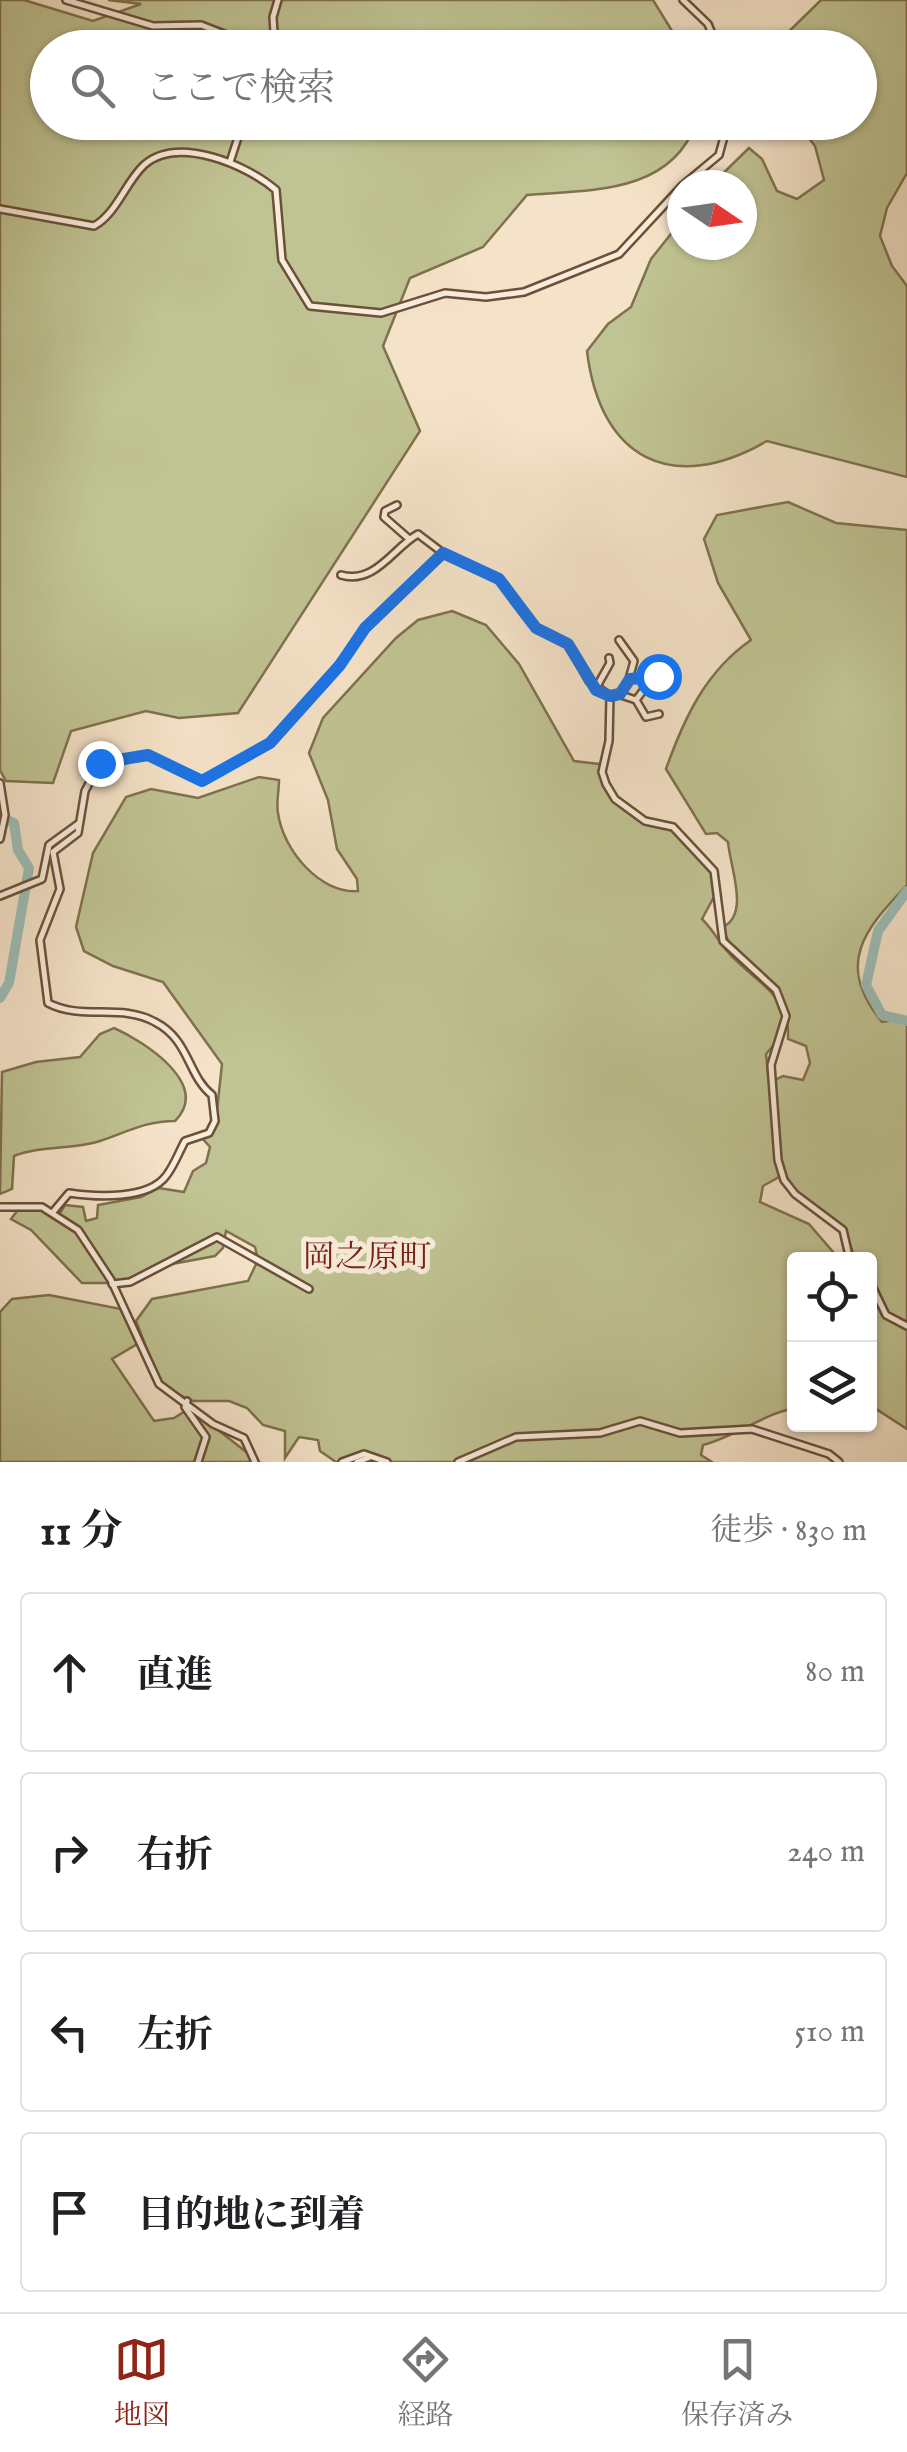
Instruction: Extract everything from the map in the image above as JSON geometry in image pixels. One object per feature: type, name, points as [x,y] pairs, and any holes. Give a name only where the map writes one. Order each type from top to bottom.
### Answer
[{"type":"street","points":[[66,0],[153,26],[201,25],[214,30]]},
{"type":"street","points":[[274,30],[278,0]]},
{"type":"street","points":[[683,0],[710,30]]},
{"type":"street","points":[[230,162],[237,140]]},
{"type":"street","points":[[702,170],[720,156],[724,140]]},
{"type":"street","points":[[0,209],[94,226],[134,176],[156,158],[196,154],[230,162],[263,179],[280,196],[282,260],[310,306],[375,314],[445,293],[486,297],[524,292],[610,259],[638,238],[667,204]]},
{"type":"street","points":[[396,506],[385,511],[385,520],[409,539]]},
{"type":"street","points":[[341,576],[351,578],[384,566],[418,534],[443,553],[499,579],[536,628],[568,644],[596,688],[610,696],[620,694],[636,700],[646,716],[659,714]]},
{"type":"street","points":[[53,1212],[70,1193],[110,1198],[148,1189],[164,1180],[185,1141],[208,1133],[215,1121],[212,1094],[198,1082],[190,1057],[156,1022],[121,1010],[99,1015],[48,1003],[40,940],[60,889],[52,852],[78,832],[85,791],[100,763],[148,755],[202,781],[262,750],[338,668],[365,628],[443,553]]},
{"type":"street","points":[[618,640],[634,662],[630,679],[620,694]]},
{"type":"street","points":[[596,688],[610,663],[608,658]]},
{"type":"street","points":[[630,679],[658,676]]},
{"type":"street","points":[[636,700],[648,684]]},
{"type":"street","points":[[610,696],[609,741],[602,772],[606,784],[615,799],[645,821],[673,827],[714,871],[723,941],[782,1002],[785,1030],[771,1065],[778,1160],[795,1194],[843,1230],[848,1252]]},
{"type":"street","points":[[0,783],[6,815],[0,839]]},
{"type":"street","points":[[0,896],[45,875],[44,858],[49,846],[78,824]]},
{"type":"street","points":[[0,1208],[32,1205],[53,1212],[78,1230],[112,1284],[159,1384],[187,1401],[213,1424],[244,1438],[255,1462]]},
{"type":"street","points":[[112,1284],[130,1282],[217,1237],[309,1288]]},
{"type":"street","points":[[877,1297],[886,1316],[907,1326]]},
{"type":"street","points":[[187,1401],[186,1408],[205,1431],[198,1462]]},
{"type":"street","points":[[458,1462],[516,1437],[600,1433],[640,1421],[680,1433],[752,1429],[829,1454],[839,1462]]},
{"type":"street","points":[[357,1462],[372,1455]]},
{"type":"street","points":[[342,1462],[372,1455],[387,1462]]},
{"type":"green space","points":[[0,0],[24,0],[93,21],[141,4],[108,0],[653,0],[672,30],[30,30],[30,140],[687,140],[668,164],[626,184],[527,195],[483,247],[410,278],[383,346],[420,431],[238,713],[179,718],[146,711],[71,731],[53,783],[6,781],[0,770]]},
{"type":"green space","points":[[821,0],[907,0],[907,173],[887,208],[880,236],[892,266],[907,286],[907,477],[767,441],[733,457],[701,465],[672,465],[646,457],[625,441],[607,418],[587,351],[608,324],[631,307],[651,259],[667,239],[667,260],[757,260],[757,170],[726,170],[749,148],[762,159],[777,191],[797,199],[824,180],[810,140],[877,140],[877,30],[790,30]]},
{"type":"green space","points":[[788,502],[836,523],[907,530],[907,885],[868,932],[858,965],[868,1001],[882,1022],[907,1018],[907,1429],[877,1410],[877,1252],[852,1252],[843,1229],[797,1192],[783,1168],[775,1080],[783,1076],[803,1080],[810,1063],[806,1046],[788,1039],[781,997],[772,984],[739,956],[723,927],[731,921],[737,901],[728,842],[717,833],[706,834],[666,769],[698,697],[721,666],[751,640],[718,583],[704,539],[717,515]]},
{"type":"green space","points":[[452,611],[486,625],[519,664],[574,761],[599,764],[613,801],[639,820],[675,831],[711,873],[716,893],[702,919],[782,1008],[784,1022],[779,1037],[766,1054],[779,1177],[763,1186],[760,1202],[809,1224],[833,1252],[787,1252],[787,1410],[703,1445],[701,1455],[712,1462],[336,1462],[320,1451],[318,1440],[299,1437],[285,1458],[285,1431],[263,1425],[247,1408],[229,1401],[193,1401],[162,1388],[136,1321],[152,1299],[248,1281],[258,1260],[255,1247],[226,1231],[223,1248],[215,1256],[161,1266],[117,1283],[82,1283],[31,1230],[11,1219],[21,1206],[61,1212],[65,1205],[83,1207],[86,1221],[97,1218],[98,1205],[141,1197],[159,1188],[184,1192],[193,1171],[206,1163],[210,1147],[202,1138],[215,1129],[222,1064],[163,982],[113,966],[84,951],[76,927],[93,853],[126,797],[151,789],[198,798],[259,777],[279,780],[278,813],[295,855],[330,885],[358,891],[357,879],[337,849],[328,800],[309,753],[323,718],[396,638],[418,620]]},
{"type":"green space","points":[[114,1028],[156,1053],[180,1079],[184,1107],[175,1121],[145,1125],[90,1144],[14,1156],[12,1189],[0,1194],[2,1072],[36,1062],[80,1057],[100,1034]]},
{"type":"green space","points":[[49,1295],[121,1309],[139,1343],[112,1359],[154,1421],[174,1418],[190,1408],[259,1462],[0,1462],[0,1312],[12,1299]]},
{"type":"waterway","points":[[0,817],[14,823],[18,850],[29,868],[9,983],[0,998]]},
{"type":"waterway","points":[[907,891],[878,931],[866,985],[882,1015],[907,1021]]},
{"type":"district","name":"岡之原町","points":[[367,1258]]},
{"type":"route","points":[[100,763],[148,755],[202,781],[262,750],[338,668],[360,634],[443,553],[499,579],[536,628],[568,644],[596,690],[610,696],[620,694],[630,679],[658,676]]}]
